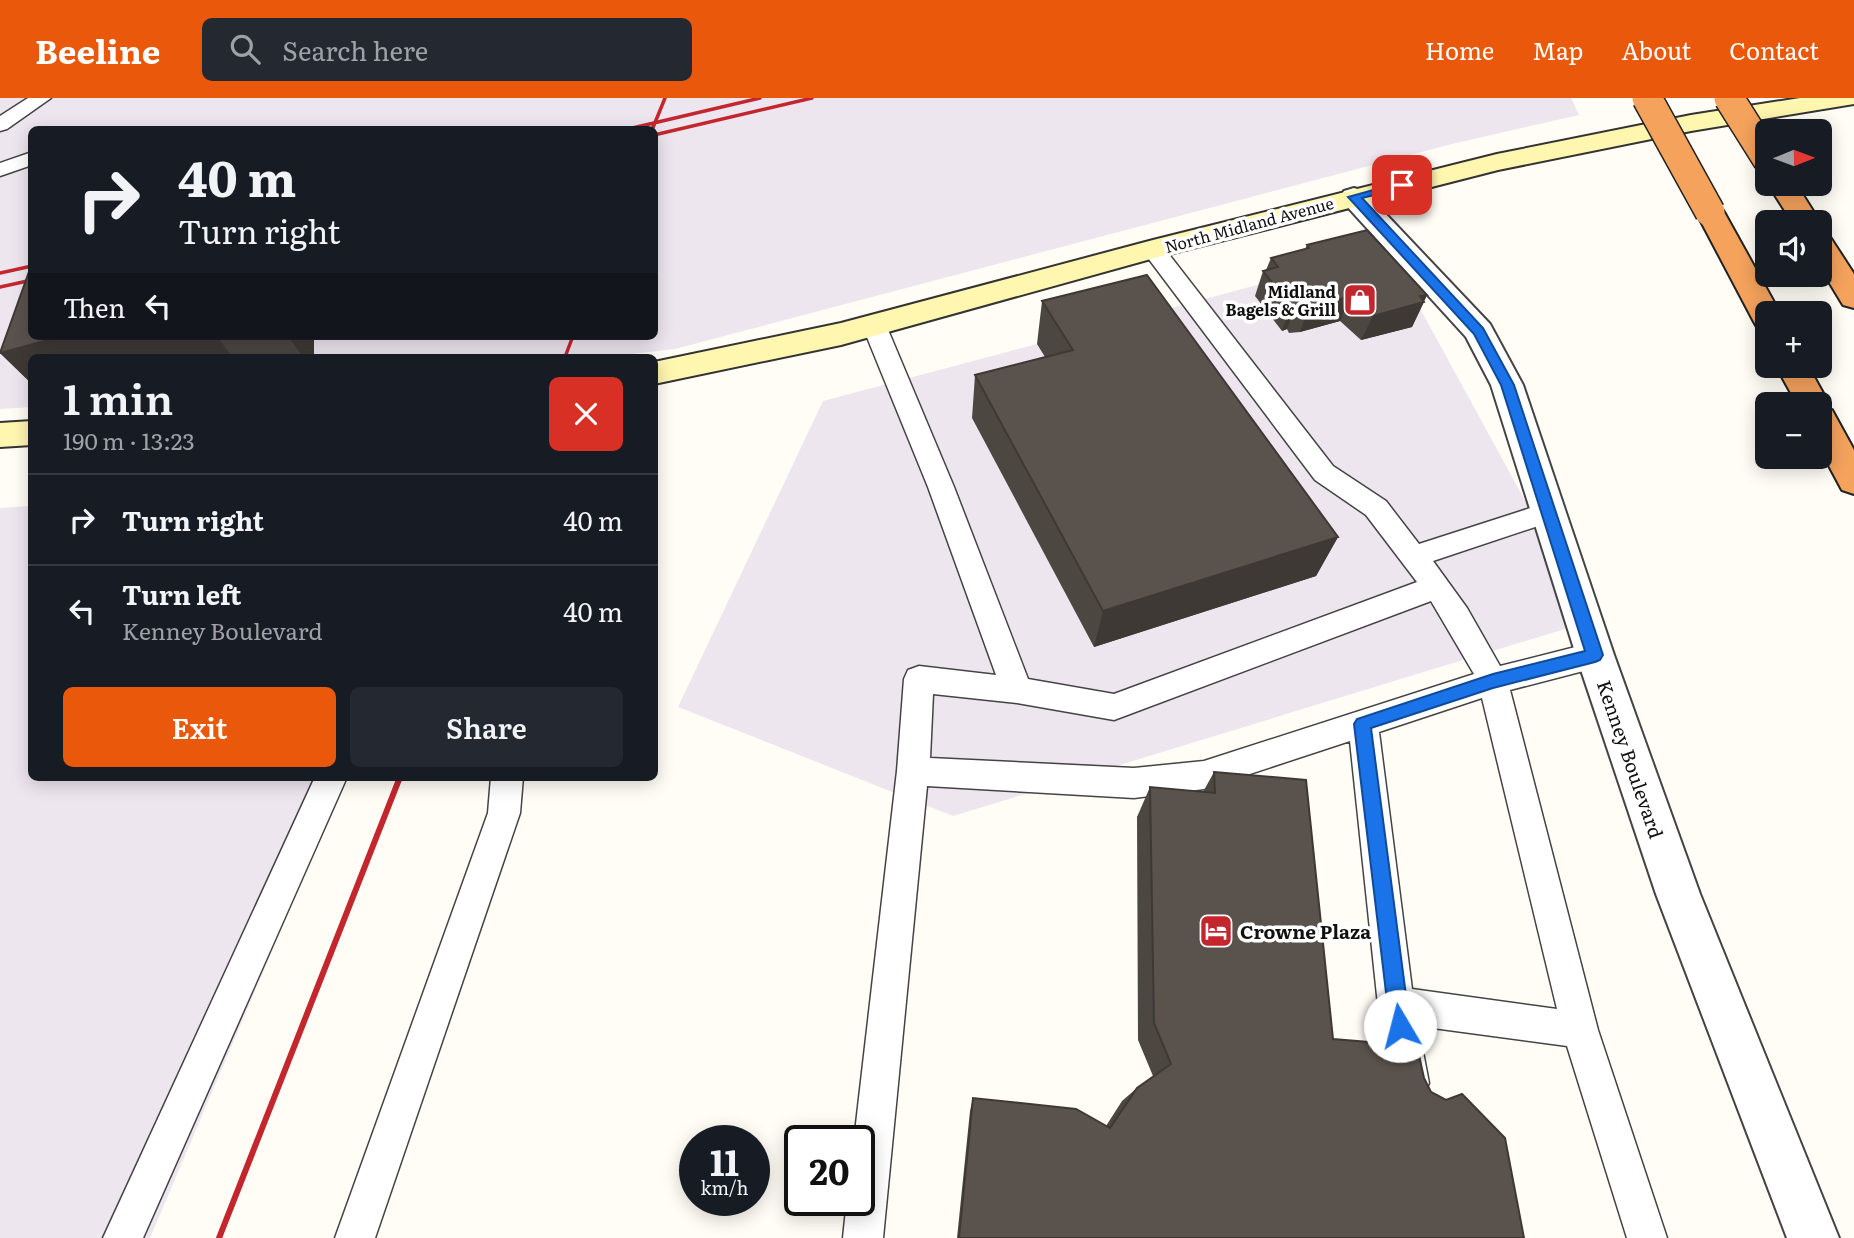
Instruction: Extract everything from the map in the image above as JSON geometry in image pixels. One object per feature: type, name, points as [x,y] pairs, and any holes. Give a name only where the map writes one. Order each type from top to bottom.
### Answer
[{"type":"highway","points":[[1647,98],[1758,301]]},
{"type":"highway","points":[[1729,98],[1755,139]]},
{"type":"highway","points":[[1832,263],[1854,298]]},
{"type":"highway","points":[[1832,440],[1854,481]]},
{"type":"street","name":"North Midland Avenue","points":[[658,372],[738,358],[874,325],[1354,197],[1592,142],[1849,98]]},
{"type":"street","name":"Kenney Boulevard","points":[[1354,197],[1479,331],[1507,385],[1595,655],[1678,894],[1813,1238]]},
{"type":"street","points":[[0,435],[28,433]]},
{"type":"lane","points":[[0,125],[41,98]]},
{"type":"lane","points":[[0,170],[28,160]]},
{"type":"lane","points":[[1153,249],[1324,474],[1377,508],[1457,616],[1493,681],[1580,1030],[1647,1238]]},
{"type":"lane","points":[[874,325],[941,487],[1017,690]]},
{"type":"lane","points":[[1413,557],[1549,512]]},
{"type":"lane","points":[[863,1238],[913,771],[919,679],[1017,690],[1114,707],[1437,587]]},
{"type":"lane","points":[[913,771],[1134,783],[1204,775],[1493,681],[1595,655]]},
{"type":"lane","points":[[1363,724],[1396,1004],[1411,1091]]},
{"type":"lane","points":[[123,1238],[329,781]]},
{"type":"lane","points":[[355,1238],[504,813],[508,781]]},
{"type":"lane","points":[[1396,1004],[1580,1030]]},
{"type":"shaded area","points":[[0,98],[1571,98],[1579,115],[1452,144],[675,349],[632,354],[28,354],[28,407],[0,409]]},
{"type":"shaded area","points":[[1388,250],[1591,621],[953,816],[678,707],[823,401]]},
{"type":"shaded area","points":[[28,506],[28,781],[344,781],[150,1238],[0,1238],[0,508]]},
{"type":"building","points":[[1367,230],[1427,295],[1420,296],[1424,302],[1373,316],[1351,296],[1299,308],[1296,305],[1291,306],[1263,271],[1278,267],[1271,258],[1309,248],[1307,245]]},
{"type":"building","points":[[28,274],[28,340],[48,340],[0,353]]},
{"type":"building","points":[[1147,275],[1338,537],[1103,611],[975,375],[1073,350],[1042,301]]},
{"type":"building","name":"Crowne Plaza","points":[[1214,772],[1306,780],[1333,1039],[1417,1046],[1424,1078],[1431,1092],[1446,1100],[1462,1094],[1505,1138],[1524,1238],[959,1238],[973,1098],[1076,1109],[1110,1128],[1137,1088],[1171,1064],[1154,1023],[1150,787],[1215,793]]},
{"type":"railway","points":[[655,123],[665,98]]},
{"type":"railway","points":[[655,123],[760,98]]},
{"type":"railway","points":[[658,134],[812,98]]},
{"type":"railway","points":[[641,126],[655,123]]},
{"type":"railway","points":[[0,273],[28,267]]},
{"type":"railway","points":[[0,287],[28,281]]},
{"type":"railway","points":[[566,354],[571,340]]},
{"type":"railway","points":[[219,1238],[398,781]]},
{"type":"place","name":"Midland Bagels & Grill","points":[[1360,300]]},
{"type":"place","name":"Crowne Plaza","points":[[1216,931]]},
{"type":"route","points":[[1400,1026],[1363,724],[1493,681],[1595,655],[1507,385],[1479,331],[1354,197],[1402,185]]}]
